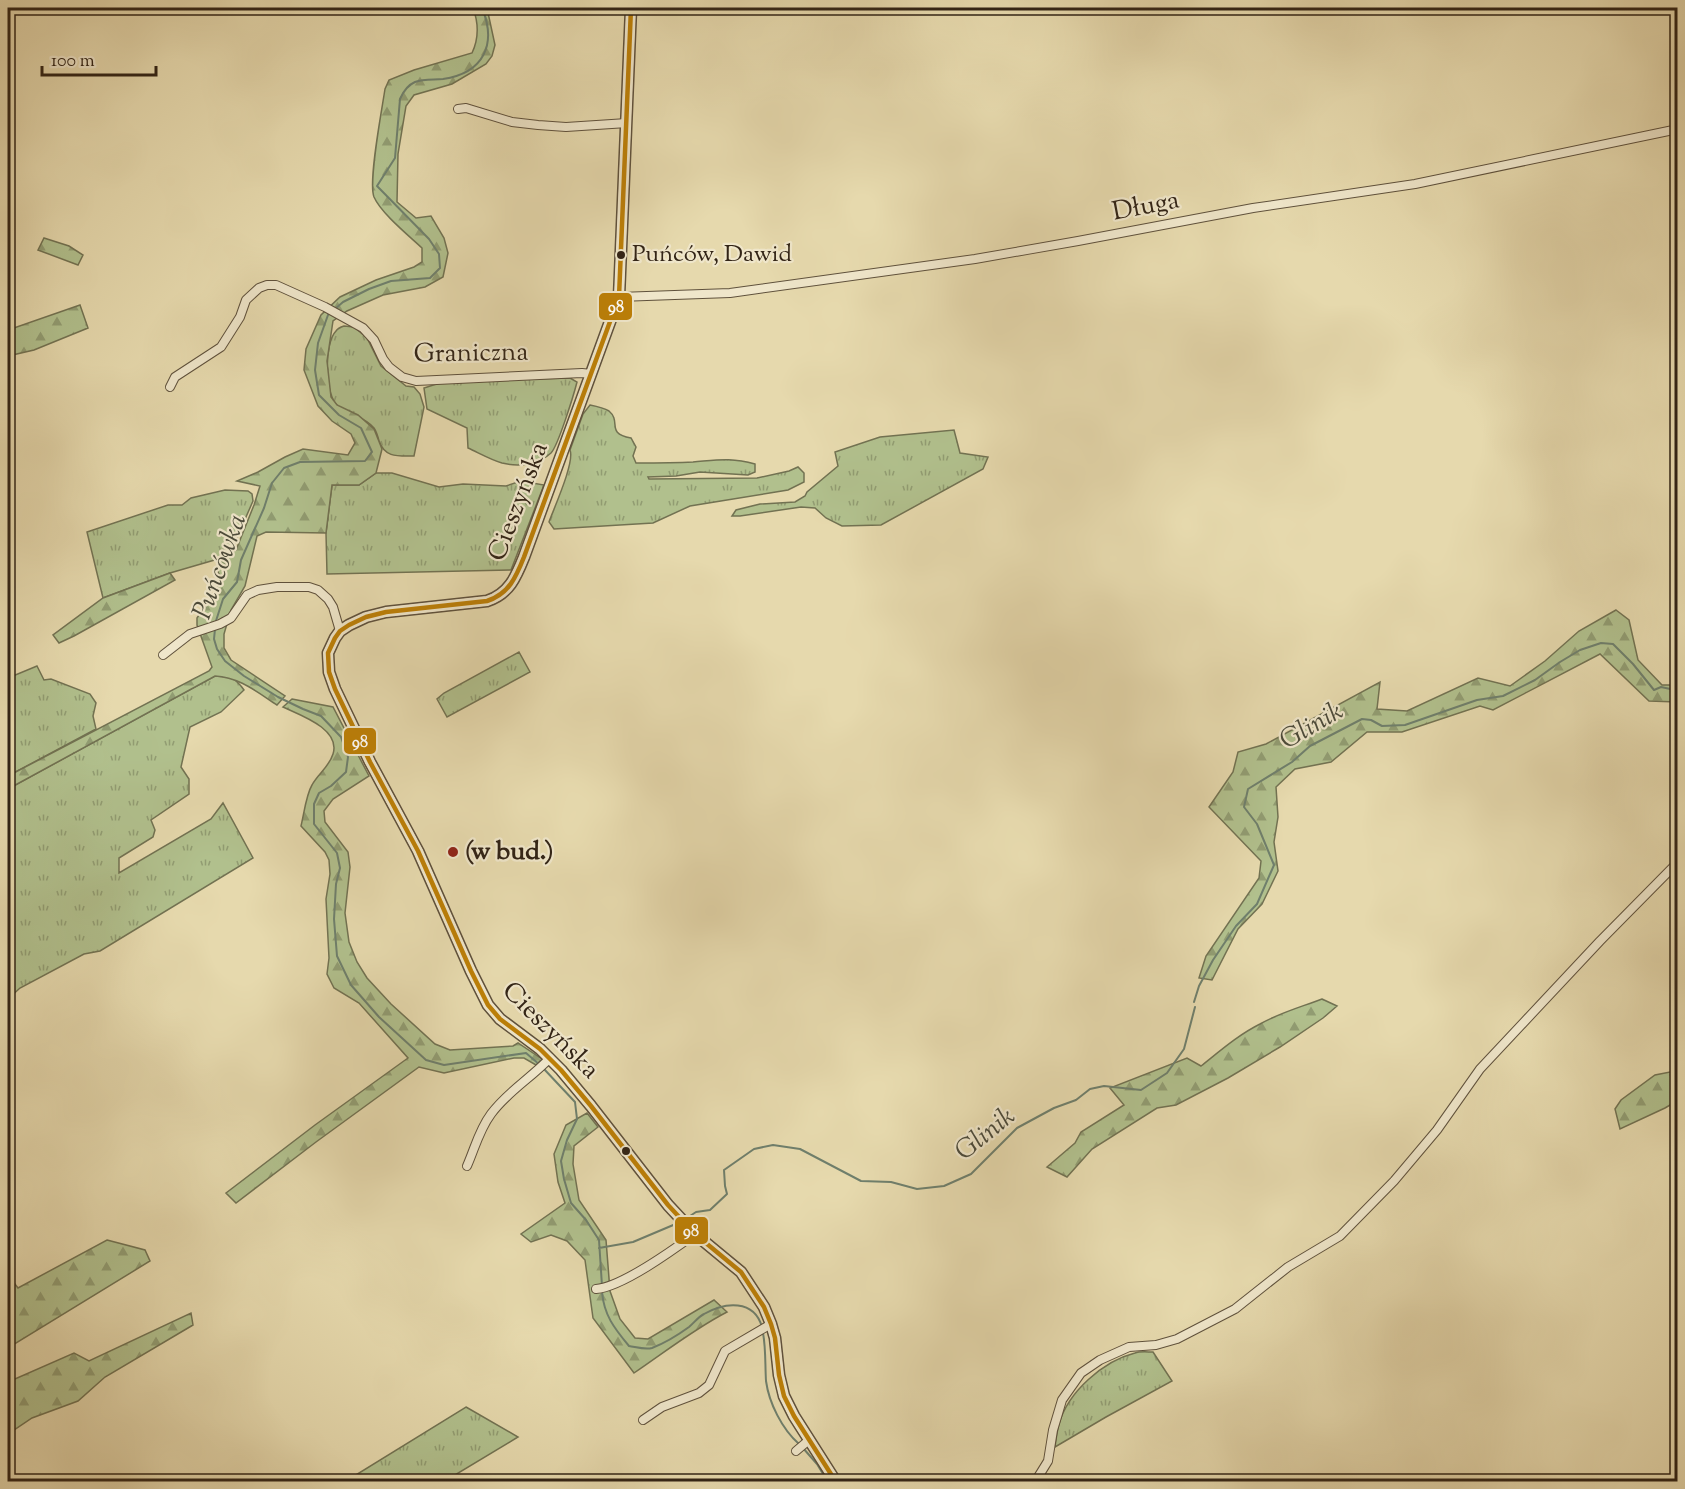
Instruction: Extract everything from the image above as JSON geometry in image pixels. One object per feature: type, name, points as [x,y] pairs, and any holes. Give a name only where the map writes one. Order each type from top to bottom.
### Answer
[{"type":"street","name":"Cieszyńska","points":[[631,8],[619,297],[525,557],[507,590],[487,601],[387,612],[366,617],[349,625],[340,631],[332,642],[328,652],[329,672],[370,762],[428,873],[476,983],[488,1005],[500,1019],[548,1060],[591,1106],[668,1205],[695,1234],[741,1272],[764,1307],[775,1338],[784,1396],[807,1442],[823,1459],[836,1482]]},
{"type":"street","points":[[458,109],[466,108],[512,122],[542,126],[566,127],[627,123]]},
{"type":"street","name":"Długa","points":[[619,297],[730,293],[975,258],[1253,208],[1415,184],[1677,129]]},
{"type":"street","name":"Graniczna","points":[[170,387],[175,377],[221,347],[240,317],[246,300],[259,288],[267,285],[276,285],[325,307],[368,332],[375,340],[386,364],[398,374],[411,380],[591,374]]},
{"type":"street","points":[[163,655],[190,634],[231,618],[247,595],[258,590],[277,587],[309,587],[318,590],[333,607],[340,631]]},
{"type":"street","points":[[1035,1482],[1048,1461],[1053,1430],[1062,1400],[1081,1374],[1100,1360],[1129,1347],[1156,1345],[1178,1339],[1234,1309],[1288,1267],[1340,1236],[1394,1181],[1437,1130],[1480,1069],[1677,862]]},
{"type":"street","points":[[467,1166],[478,1136],[490,1116],[508,1095],[548,1060]]},
{"type":"street","points":[[601,1288],[669,1253],[695,1234]]},
{"type":"street","points":[[643,1420],[662,1407],[699,1393],[709,1385],[725,1351],[769,1325]]},
{"type":"street","points":[[796,1451],[807,1442]]},
{"type":"green space","points":[[473,8],[487,8],[495,45],[492,56],[486,64],[452,84],[414,95],[406,106],[398,154],[397,202],[416,218],[431,216],[444,238],[448,253],[443,277],[425,287],[383,295],[347,311],[333,321],[327,361],[331,397],[337,405],[358,415],[374,429],[382,449],[376,473],[359,485],[332,485],[326,533],[266,532],[257,536],[245,586],[231,610],[224,634],[224,648],[231,660],[285,696],[277,705],[240,682],[215,676],[8,789],[8,776],[209,671],[212,667],[197,625],[197,618],[222,580],[218,572],[218,559],[236,550],[260,486],[237,481],[303,449],[348,455],[355,443],[351,434],[332,421],[318,406],[304,370],[306,349],[321,315],[340,297],[422,262],[422,248],[389,217],[374,197],[374,162],[385,89],[389,80],[472,53],[477,31]]},
{"type":"green space","points":[[44,238],[69,246],[83,255],[78,265],[38,250]]},
{"type":"green space","points":[[80,305],[88,328],[34,350],[8,356],[8,330]]},
{"type":"green space","points":[[344,326],[354,327],[367,338],[381,366],[406,386],[414,387],[420,394],[424,407],[414,456],[397,456],[385,451],[375,429],[370,424],[338,406],[333,400],[327,369],[329,346],[338,329]]},
{"type":"green space","points":[[570,378],[577,382],[558,441],[546,457],[522,465],[498,462],[468,448],[467,428],[427,409],[424,388],[446,381]]},
{"type":"green space","points":[[590,405],[609,411],[613,415],[618,433],[631,438],[636,447],[633,456],[636,463],[739,460],[755,464],[755,472],[748,475],[700,472],[648,477],[649,479],[757,478],[798,467],[804,473],[804,482],[788,490],[690,506],[653,523],[554,529],[549,522],[570,464],[570,450],[583,414]]},
{"type":"green space","points":[[954,430],[960,453],[988,457],[983,469],[881,525],[842,526],[826,518],[815,508],[801,507],[732,516],[736,510],[760,504],[795,502],[805,496],[838,466],[835,452],[880,437]]},
{"type":"green space","points":[[376,473],[392,473],[439,487],[463,484],[506,486],[521,481],[544,485],[511,570],[327,574],[326,533],[332,485],[359,485]]},
{"type":"green space","points":[[225,490],[248,491],[252,494],[253,501],[235,542],[236,550],[218,559],[170,573],[103,598],[87,532],[168,505],[182,505],[191,498]]},
{"type":"green space","points":[[170,573],[175,580],[74,636],[59,643],[53,635],[103,598]]},
{"type":"green space","points":[[1616,610],[1629,620],[1638,660],[1662,685],[1677,685],[1677,702],[1649,701],[1600,654],[1493,710],[1480,706],[1402,732],[1367,732],[1331,762],[1295,769],[1276,787],[1278,817],[1274,842],[1278,871],[1262,904],[1238,929],[1212,980],[1199,978],[1206,956],[1259,878],[1261,861],[1209,807],[1233,772],[1238,752],[1266,744],[1380,682],[1377,709],[1407,711],[1478,678],[1510,686],[1545,661],[1579,631]]},
{"type":"green space","points":[[519,652],[530,672],[447,717],[437,699]]},
{"type":"green space","points":[[37,666],[44,680],[51,679],[90,694],[96,703],[93,716],[96,729],[8,776],[8,678]]},
{"type":"green space","points":[[215,676],[232,678],[244,690],[221,712],[190,727],[181,767],[189,779],[189,794],[151,820],[155,830],[153,837],[119,858],[119,873],[211,819],[223,803],[253,858],[100,951],[84,954],[20,988],[8,999],[8,789]]},
{"type":"green space","points":[[292,699],[333,707],[369,776],[333,799],[324,811],[325,822],[348,852],[350,867],[345,913],[349,942],[367,978],[391,1004],[435,1044],[450,1050],[513,1046],[518,1043],[542,1059],[536,1065],[524,1058],[514,1058],[444,1073],[419,1067],[236,1203],[226,1193],[408,1058],[359,1003],[334,988],[327,974],[329,958],[326,899],[330,874],[329,860],[325,852],[301,826],[310,789],[331,759],[334,745],[331,737],[317,724],[283,707]]},
{"type":"green space","points":[[1322,999],[1337,1006],[1280,1047],[1176,1105],[1157,1108],[1092,1149],[1067,1177],[1047,1167],[1075,1143],[1081,1132],[1124,1105],[1110,1088],[1187,1058],[1201,1066],[1252,1028]]},
{"type":"green space","points":[[1675,1071],[1677,1101],[1620,1129],[1615,1109],[1621,1100],[1655,1075]]},
{"type":"green space","points":[[587,1113],[598,1127],[574,1146],[573,1164],[579,1200],[606,1240],[610,1291],[620,1319],[635,1338],[648,1339],[714,1300],[727,1312],[691,1333],[634,1373],[593,1318],[585,1260],[567,1241],[551,1235],[531,1242],[521,1234],[565,1203],[558,1182],[554,1154],[566,1125]]},
{"type":"green space","points":[[107,1240],[145,1250],[150,1261],[8,1348],[8,1275],[18,1288]]},
{"type":"green space","points":[[191,1313],[193,1325],[105,1377],[78,1401],[32,1418],[8,1434],[8,1382],[74,1353],[89,1361]]},
{"type":"green space","points":[[1139,1352],[1153,1352],[1172,1381],[1055,1447],[1058,1427],[1064,1412],[1088,1380],[1123,1357]]},
{"type":"green space","points":[[466,1407],[518,1437],[445,1481],[346,1481]]},
{"type":"waterway","name":"Puńcówka","points":[[335,309],[343,302],[369,289],[391,281],[430,278],[440,268],[439,254],[429,239],[377,186],[395,158],[400,99],[406,89],[418,81],[457,76],[468,70],[484,55],[488,33],[482,8]]},
{"type":"waterway","name":"Puńcówka","points":[[215,624],[223,599],[237,582],[241,560],[264,508],[272,483],[284,468],[300,462],[365,461],[372,452],[361,428],[339,415],[319,395],[315,370],[318,343],[331,312]]},
{"type":"waterway","name":"Puńcówka","points":[[215,629],[214,639],[217,649],[225,661],[278,697],[321,716],[341,737],[348,757],[346,772],[331,786],[319,793],[314,804],[314,824],[337,853],[340,868],[336,884],[334,919],[337,956],[351,985],[379,1017],[426,1060],[444,1065],[526,1053],[540,1065]]},
{"type":"waterway","name":"Glinik","points":[[1194,1002],[1199,986],[1213,960],[1236,926],[1257,904],[1274,865],[1257,824],[1244,807],[1248,789],[1292,762],[1310,746],[1362,719],[1371,720],[1382,726],[1405,725],[1477,700],[1503,696],[1535,680],[1580,650],[1601,643],[1613,644],[1654,690],[1661,687],[1678,689]]},
{"type":"waterway","name":"Glinik","points":[[687,1218],[696,1212],[710,1210],[727,1194],[724,1170],[754,1149],[773,1145],[800,1149],[861,1181],[891,1182],[917,1189],[944,1186],[971,1174],[1017,1128],[1054,1108],[1076,1100],[1090,1089],[1104,1086],[1141,1090],[1167,1073],[1184,1049],[1195,1007]]},
{"type":"waterway","name":"Puńcówka","points":[[544,1069],[575,1102],[577,1119],[567,1140],[561,1161],[571,1203],[599,1240],[602,1286]]},
{"type":"waterway","name":"Glinik","points":[[599,1248],[633,1242],[678,1223]]},
{"type":"waterway","name":"Puńcówka","points":[[602,1292],[605,1308],[611,1321],[629,1346],[652,1348],[680,1333],[704,1314],[729,1305],[746,1307],[753,1311],[762,1327]]},
{"type":"waterway","name":"Puńcówka","points":[[763,1333],[766,1381],[770,1398],[782,1423],[799,1444]]},
{"type":"waterway","name":"Puńcówka","points":[[803,1448],[817,1464],[828,1482]]},
{"type":"transit line","name":"98","points":[[631,8],[619,297],[518,571],[511,584],[501,594],[487,601],[386,612],[366,617],[349,625],[340,631],[328,653],[329,672],[370,762],[418,851],[488,1005],[500,1019],[540,1049],[561,1070],[668,1205],[695,1234],[741,1272],[764,1307],[771,1324],[784,1396],[836,1482]]},
{"type":"place","name":"Puńców, Dawid","points":[[621,255]]},
{"type":"place","name":"(w bud.)","points":[[453,852]]}]
